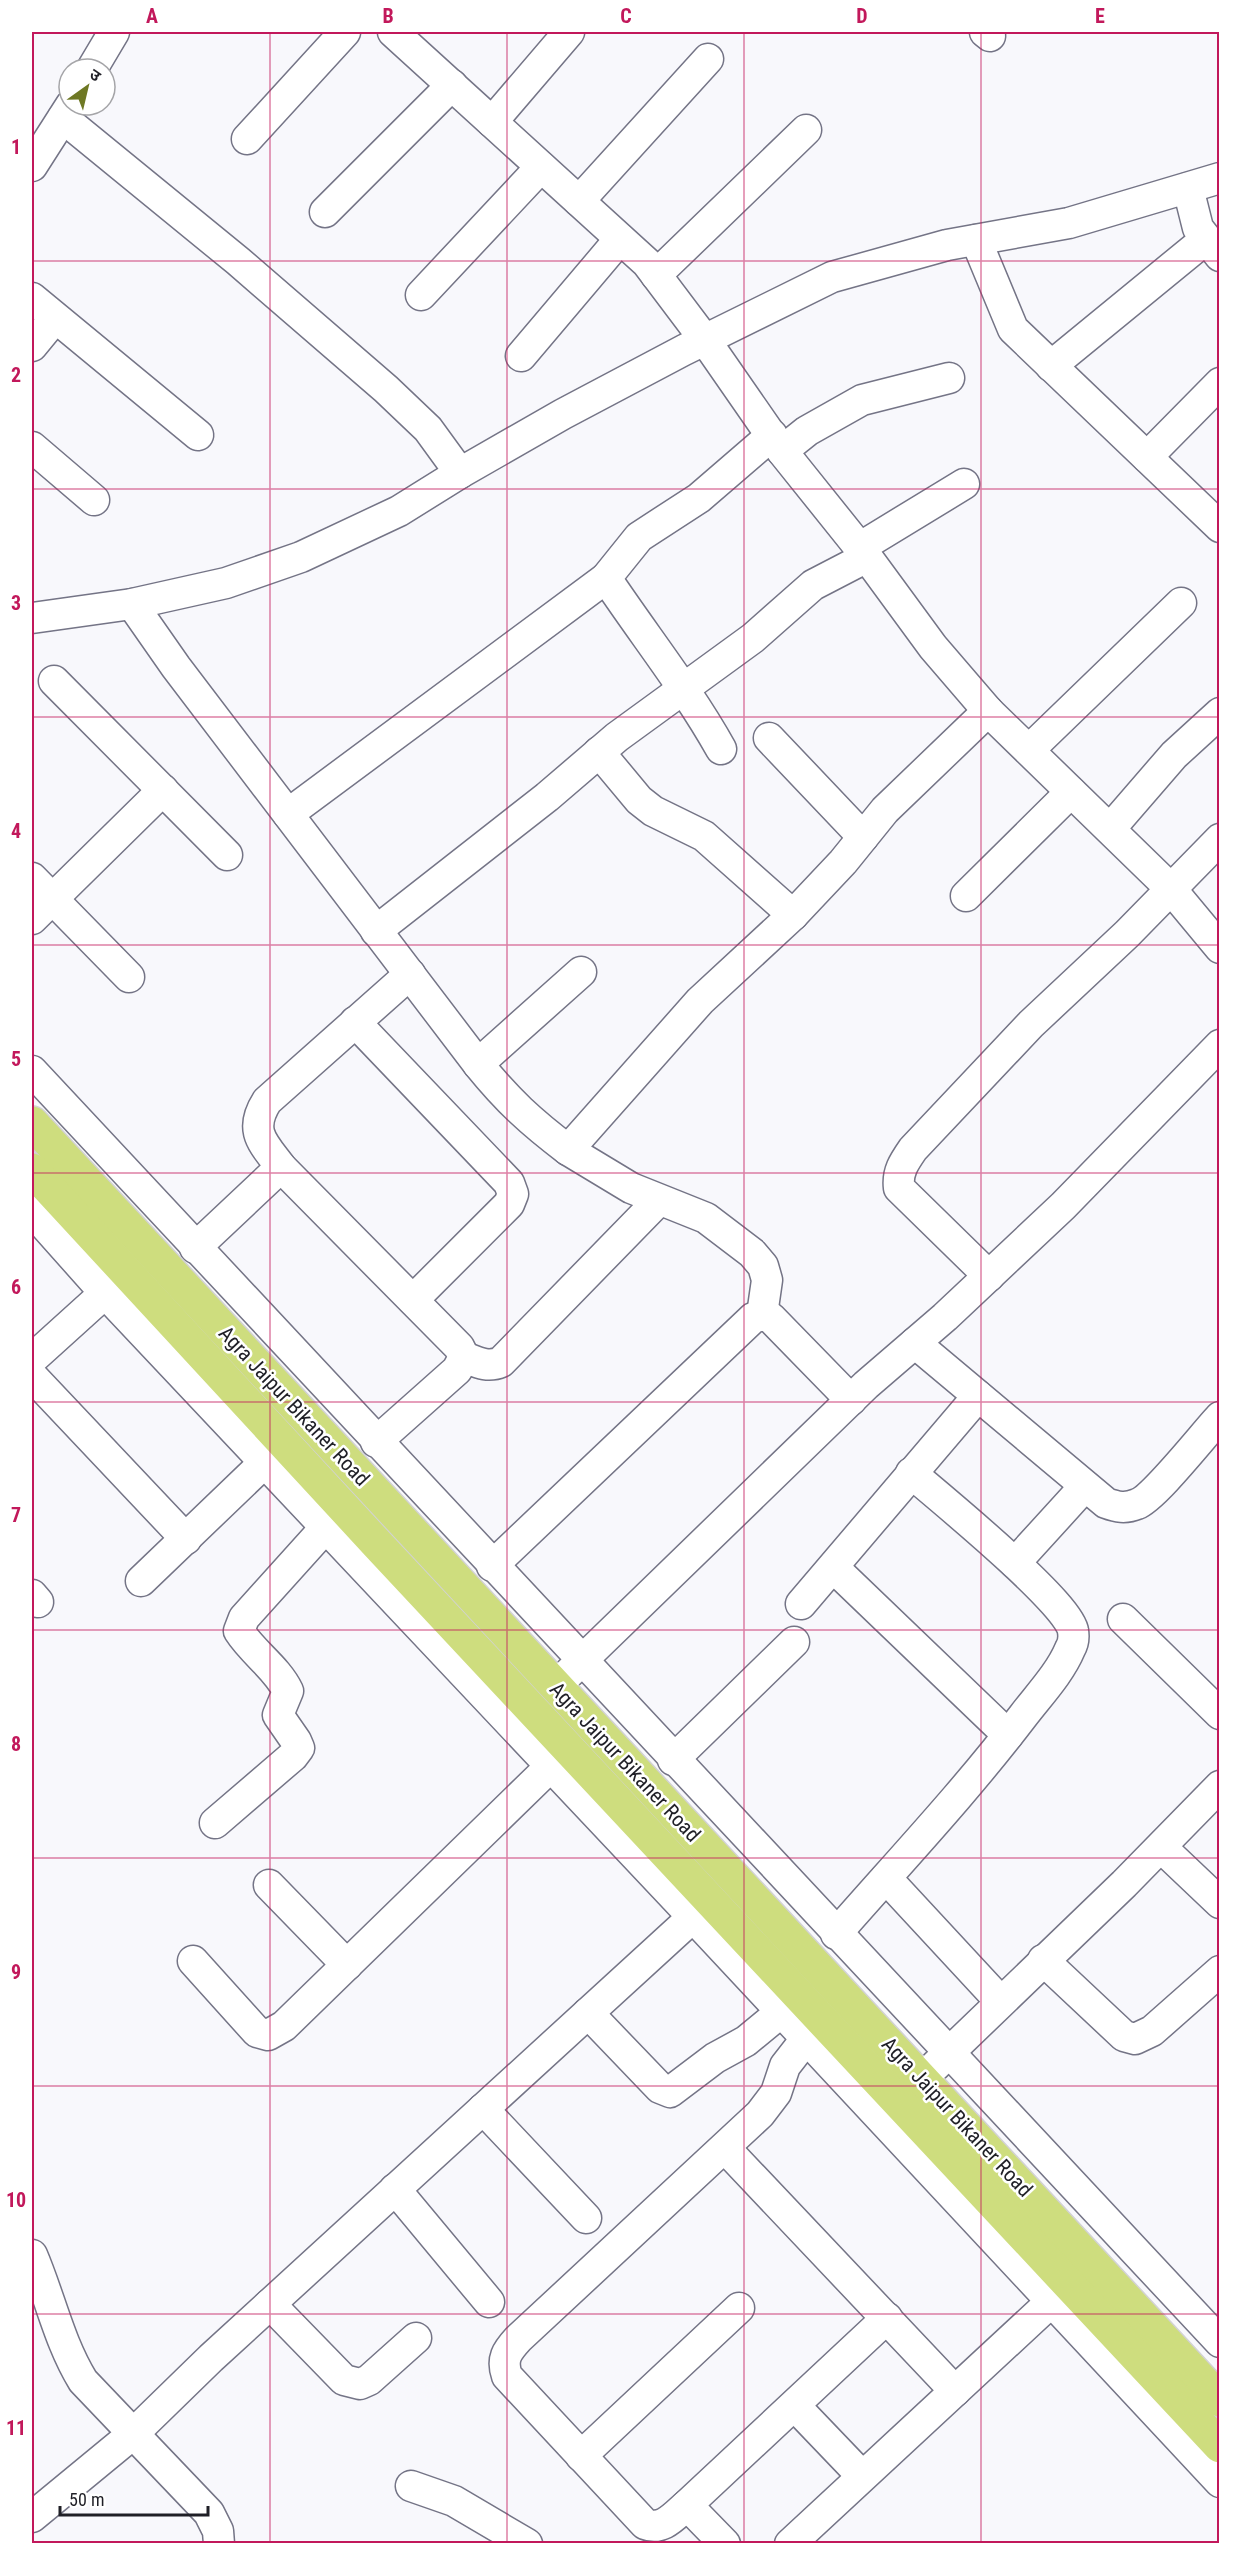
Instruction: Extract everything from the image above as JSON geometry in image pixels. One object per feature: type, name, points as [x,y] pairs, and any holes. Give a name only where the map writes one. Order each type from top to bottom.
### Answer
[{"type":"highway","name":"Agra Jaipur Bikaner Road","points":[[32,1123],[1220,2400]]},
{"type":"highway","name":"Agra Jaipur Bikaner Road","points":[[36,1192],[370,1536],[1060,2294],[1220,2446]]},
{"type":"street","points":[[99,57],[114,32]]},
{"type":"street","points":[[246,139],[345,32]]},
{"type":"street","points":[[393,32],[647,263],[705,340],[777,443],[933,647],[988,711],[1172,889],[1220,948]]},
{"type":"street","points":[[492,122],[569,32]]},
{"type":"street","points":[[579,201],[708,59]]},
{"type":"street","points":[[325,212],[452,85]]},
{"type":"street","points":[[32,166],[64,117]]},
{"type":"street","points":[[73,117],[386,389],[428,429],[460,473]]},
{"type":"street","points":[[656,274],[806,130]]},
{"type":"street","points":[[421,295],[541,167]]},
{"type":"street","points":[[32,618],[132,604],[226,583],[301,557],[399,511],[563,414],[832,277],[947,245],[1069,224],[1220,178]]},
{"type":"street","points":[[1051,366],[1213,248],[1198,228],[1188,188]]},
{"type":"street","points":[[521,356],[620,239]]},
{"type":"street","points":[[976,240],[1012,329],[1147,457],[1217,518]]},
{"type":"street","points":[[32,298],[198,435]]},
{"type":"street","points":[[32,346],[55,318]]},
{"type":"street","points":[[288,814],[606,578],[639,537],[777,443],[807,431],[862,400],[949,378]]},
{"type":"street","points":[[1147,457],[1220,383]]},
{"type":"street","points":[[32,447],[94,500]]},
{"type":"street","points":[[376,931],[522,818],[600,752],[682,688],[753,638],[813,585],[964,484]]},
{"type":"street","points":[[606,578],[721,749]]},
{"type":"street","points":[[1029,750],[1181,603]]},
{"type":"street","points":[[132,604],[176,667],[504,1096],[526,1119],[568,1150],[631,1188],[706,1218],[752,1253],[763,1266],[767,1280],[762,1315]]},
{"type":"street","points":[[54,681],[227,855]]},
{"type":"street","points":[[568,1150],[700,1001],[793,915],[843,862],[885,810],[988,711]]},
{"type":"street","points":[[1110,829],[1174,755],[1220,713]]},
{"type":"street","points":[[769,738],[863,837]]},
{"type":"street","points":[[600,752],[639,800],[653,811],[704,836],[793,915]]},
{"type":"street","points":[[129,977],[38,898],[163,790]]},
{"type":"street","points":[[966,896],[1071,792]]},
{"type":"street","points":[[989,1276],[899,1188],[897,1178],[902,1165],[913,1149],[1031,1024],[1172,889],[1220,839]]},
{"type":"street","points":[[478,1064],[581,972]]},
{"type":"street","points":[[410,974],[267,1101],[258,1114],[257,1129],[263,1142],[281,1167],[459,1347],[464,1357],[483,1365],[492,1366],[501,1362],[659,1200]]},
{"type":"street","points":[[355,1022],[509,1183],[513,1194],[509,1204],[413,1300]]},
{"type":"street","points":[[556,1687],[851,1400],[1064,1206],[1220,1045]]},
{"type":"street","points":[[32,1071],[673,1760],[950,2052],[1220,2342]]},
{"type":"street","points":[[195,1248],[281,1167]]},
{"type":"street","points":[[36,1192],[105,1293],[693,1917],[780,2013],[1060,2294],[1220,2482]]},
{"type":"street","points":[[32,1359],[105,1293]]},
{"type":"street","points":[[492,1566],[753,1318],[762,1315],[771,1318],[851,1400]]},
{"type":"street","points":[[915,1343],[1106,1503],[1122,1509],[1139,1504],[1152,1493],[1220,1417]]},
{"type":"street","points":[[376,1442],[458,1370],[464,1357]]},
{"type":"street","points":[[32,1376],[186,1539]]},
{"type":"street","points":[[801,1604],[834,1568],[911,1473],[978,1396]]},
{"type":"street","points":[[141,1581],[265,1462]]},
{"type":"street","points":[[836,1934],[1008,1735],[1059,1668],[1071,1649],[1073,1639],[1073,1629],[1063,1615],[1015,1563],[911,1473]]},
{"type":"street","points":[[1015,1563],[1085,1486]]},
{"type":"street","points":[[215,1823],[293,1756],[298,1748],[296,1741],[278,1715],[288,1691],[284,1682],[246,1642],[239,1631],[244,1618],[326,1527]]},
{"type":"street","points":[[834,1568],[1008,1735]]},
{"type":"street","points":[[1123,1619],[1220,1714]]},
{"type":"street","points":[[673,1760],[794,1642]]},
{"type":"street","points":[[193,1961],[257,2032],[268,2035],[284,2026],[550,1767]]},
{"type":"street","points":[[921,2079],[1161,1847],[1220,1786]]},
{"type":"street","points":[[1161,1847],[1220,1903]]},
{"type":"street","points":[[886,1878],[1000,2001]]},
{"type":"street","points":[[269,1884],[347,1965]]},
{"type":"street","points":[[32,2517],[134,2433],[265,2308],[693,1917]]},
{"type":"street","points":[[1043,1960],[1124,2036],[1135,2038],[1152,2031],[1220,1971]]},
{"type":"street","points":[[588,2013],[660,2088],[670,2092],[716,2058],[746,2041],[780,2013]]},
{"type":"street","points":[[806,2039],[785,2066],[770,2103],[506,2353],[503,2366],[507,2376],[581,2456],[645,2524],[654,2527],[663,2525],[687,2505],[887,2318]]},
{"type":"street","points":[[483,2109],[586,2218]]},
{"type":"street","points":[[724,2148],[955,2391]]},
{"type":"street","points":[[395,2189],[489,2302]]},
{"type":"street","points":[[32,2255],[68,2357],[83,2381],[209,2513],[218,2531],[219,2544]]},
{"type":"street","points":[[790,2544],[1060,2294]]},
{"type":"street","points":[[265,2308],[344,2380],[360,2384],[369,2380],[416,2338]]},
{"type":"street","points":[[581,2456],[739,2308]]},
{"type":"street","points":[[795,2406],[862,2476]]},
{"type":"street","points":[[411,2486],[462,2504],[527,2544]]},
{"type":"street","points":[[687,2505],[725,2544]]}]
